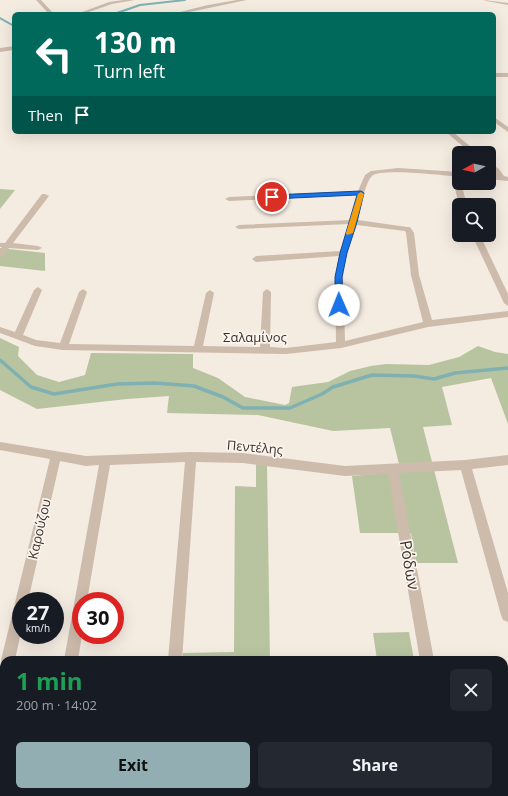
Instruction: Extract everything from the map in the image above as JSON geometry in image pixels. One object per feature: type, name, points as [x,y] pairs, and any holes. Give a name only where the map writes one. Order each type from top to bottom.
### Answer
[{"type":"street","points":[[38,0],[50,12]]},
{"type":"street","points":[[85,12],[111,3],[133,0]]},
{"type":"street","points":[[182,12],[245,0]]},
{"type":"street","points":[[486,0],[508,4]]},
{"type":"street","points":[[0,50],[12,48]]},
{"type":"street","points":[[496,76],[508,75]]},
{"type":"street","points":[[496,121],[508,130]]},
{"type":"street","points":[[451,134],[466,146]]},
{"type":"street","points":[[496,169],[504,178]]},
{"type":"street","points":[[341,345],[339,277],[343,253],[368,175],[373,172],[409,170],[452,173]]},
{"type":"street","points":[[229,199],[361,193]]},
{"type":"street","points":[[0,255],[4,245],[45,196]]},
{"type":"street","points":[[239,227],[354,222],[407,229],[410,233],[415,275],[428,324]]},
{"type":"street","points":[[479,242],[508,303]]},
{"type":"street","points":[[4,245],[38,248]]},
{"type":"street","points":[[256,259],[343,253]]},
{"type":"street","points":[[18,336],[38,290]]},
{"type":"street","points":[[63,347],[83,292]]},
{"type":"street","points":[[265,351],[267,292]]},
{"type":"street","points":[[198,350],[210,293]]},
{"type":"street","name":"Σαλαμίνος","points":[[0,330],[35,343],[63,347],[286,351],[341,345],[428,324],[508,314]]},
{"type":"street","name":"Πεντέλης","points":[[0,446],[56,457],[86,461],[191,457],[243,458],[345,471],[393,470],[465,465],[508,460]]},
{"type":"street","name":"Καρούζου","points":[[23,592],[56,457]]},
{"type":"street","points":[[176,656],[191,457]]},
{"type":"street","points":[[83,592],[105,461]]},
{"type":"street","points":[[465,465],[508,615]]},
{"type":"street","name":"Ρόδων","points":[[393,470],[426,656]]},
{"type":"street","name":"Καρούζου","points":[[9,656],[12,642]]},
{"type":"street","points":[[73,656],[74,644]]},
{"type":"green space","points":[[0,189],[15,190],[0,209]]},
{"type":"green space","points":[[0,248],[45,253],[45,271],[0,266]]},
{"type":"green space","points":[[0,338],[19,347],[18,356],[37,375],[59,382],[85,375],[91,353],[193,354],[193,368],[218,378],[245,397],[285,405],[289,403],[292,387],[328,382],[350,371],[371,366],[386,364],[429,365],[459,357],[478,346],[495,352],[508,354],[508,424],[491,378],[442,387],[452,425],[423,427],[458,563],[416,563],[411,533],[360,533],[352,476],[401,472],[390,428],[333,431],[258,415],[167,413],[169,396],[37,409],[0,390]]},
{"type":"green space","points":[[256,464],[267,465],[270,656],[183,656],[183,653],[234,652],[235,486],[256,487]]},
{"type":"green space","points":[[409,632],[413,656],[376,656],[373,633]]},
{"type":"waterway","points":[[120,12],[140,5],[185,0]]},
{"type":"waterway","points":[[0,18],[12,25]]},
{"type":"waterway","points":[[0,360],[31,387],[54,394],[117,384],[155,383],[194,386],[223,397],[243,408],[290,408],[322,394],[333,387],[372,375],[414,376],[434,379],[455,373],[508,368]]},
{"type":"slow traffic","points":[[350,233],[361,194]]},
{"type":"route","points":[[272,197],[361,193],[354,222],[343,253],[339,277],[339,305]]}]
